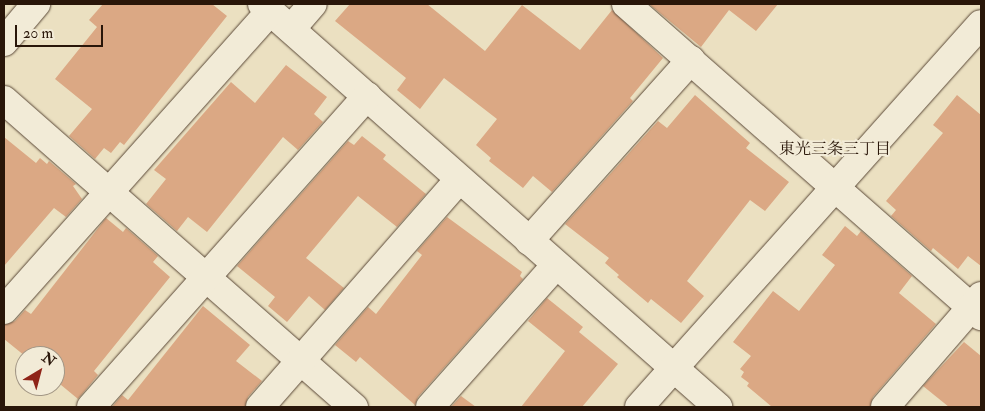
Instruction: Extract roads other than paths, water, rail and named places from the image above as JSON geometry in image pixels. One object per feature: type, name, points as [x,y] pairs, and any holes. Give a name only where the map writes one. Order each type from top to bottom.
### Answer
[{"type":"street","points":[[4,42],[36,4]]},
{"type":"street","points":[[291,29],[313,4]]},
{"type":"street","points":[[626,4],[836,187],[978,306],[885,407]]},
{"type":"street","points":[[4,310],[266,7],[368,96],[556,266],[718,407]]},
{"type":"street","points":[[639,407],[981,24]]},
{"type":"street","points":[[529,241],[691,60]]},
{"type":"street","points":[[91,407],[368,96]]},
{"type":"street","points":[[4,100],[354,407]]},
{"type":"street","points":[[260,407],[459,180]]},
{"type":"street","points":[[430,407],[556,266]]},
{"type":"district","name":"東光三条三丁目","points":[[835,149]]}]
